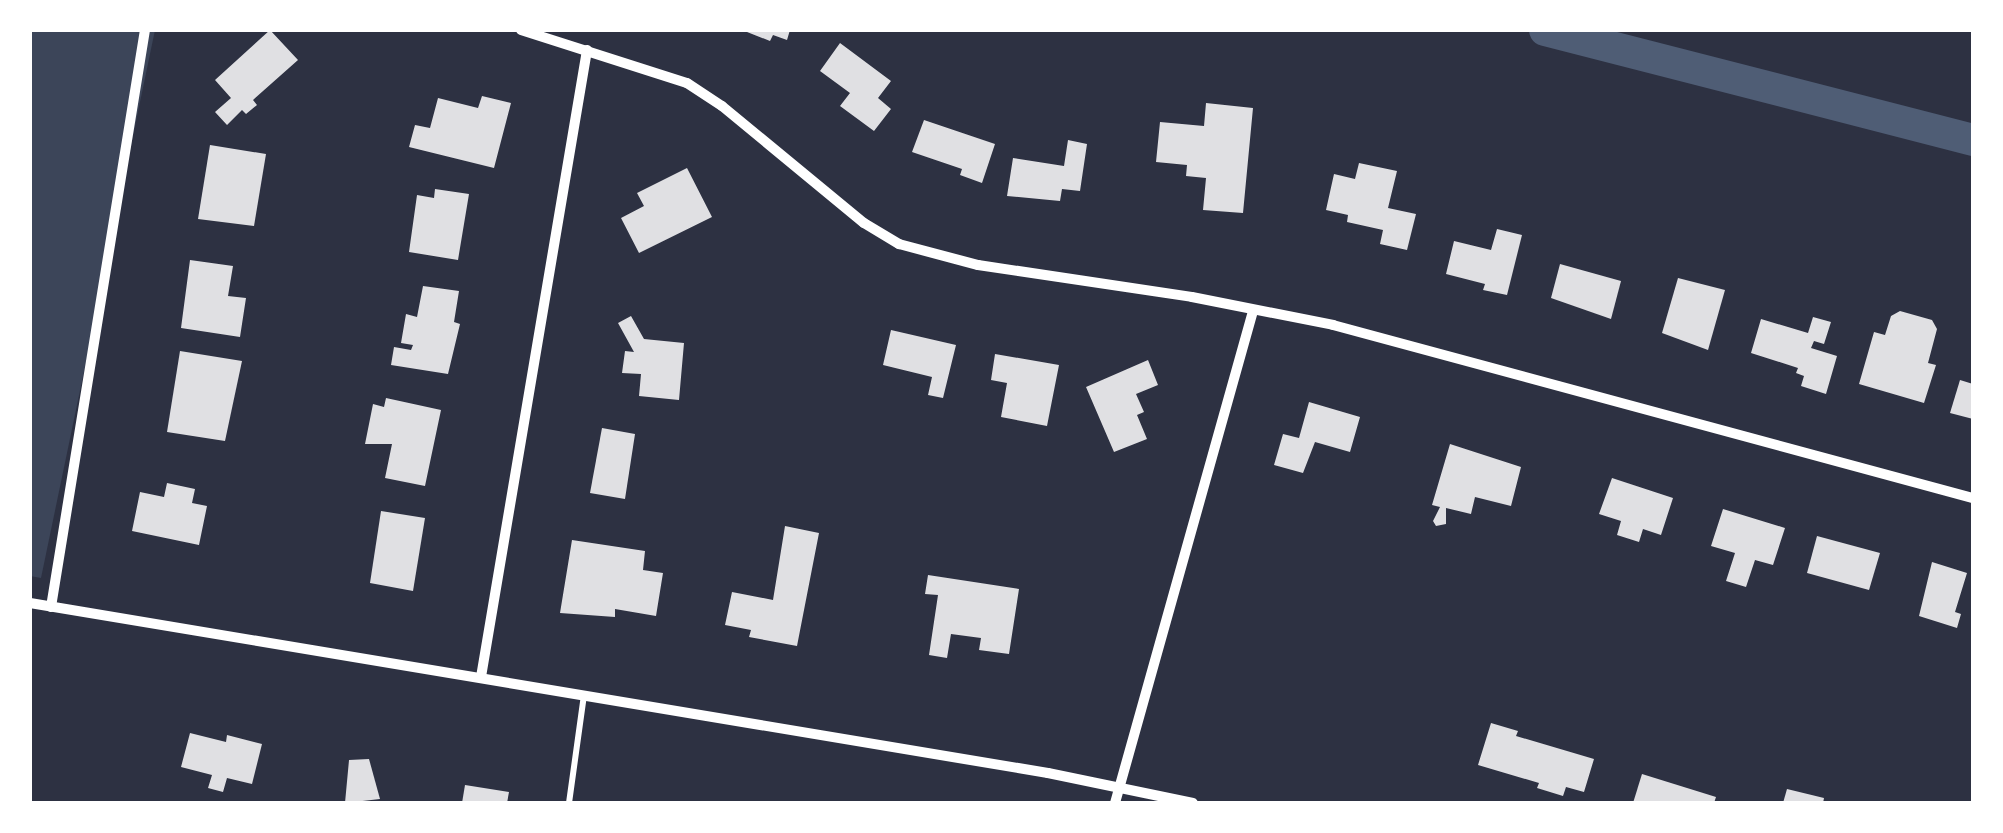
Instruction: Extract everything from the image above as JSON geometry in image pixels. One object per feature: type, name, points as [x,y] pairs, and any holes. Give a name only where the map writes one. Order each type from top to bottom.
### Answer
[{"type":"street","points":[[51,607],[146,30]]},
{"type":"street","points":[[521,30],[687,84],[722,106],[864,223],[900,244],[978,265],[1333,325],[1560,383],[1973,498]]},
{"type":"street","points":[[481,677],[587,50]]},
{"type":"street","points":[[1115,803],[1253,311]]},
{"type":"street","points":[[30,603],[584,694],[1193,803]]},
{"type":"lane","points":[[570,803],[584,694]]},
{"type":"shaded area","points":[[30,30],[155,30],[41,578],[30,576]]},
{"type":"building","points":[[270,30],[298,60],[253,100],[257,105],[246,114],[242,110],[227,125],[215,112],[231,98],[215,80]]},
{"type":"building","points":[[742,30],[790,30],[787,40],[773,35],[770,41]]},
{"type":"building","points":[[840,43],[891,81],[878,98],[891,109],[874,131],[840,106],[850,93],[820,71]]},
{"type":"building","points":[[482,96],[511,103],[494,168],[409,147],[415,125],[430,128],[438,98],[478,108]]},
{"type":"building","points":[[1206,103],[1253,108],[1243,213],[1203,210],[1206,178],[1186,176],[1187,165],[1156,162],[1160,122],[1204,126]]},
{"type":"building","points":[[924,120],[995,144],[982,183],[960,175],[962,169],[912,152]]},
{"type":"building","points":[[1068,140],[1087,144],[1080,191],[1062,189],[1060,201],[1007,196],[1013,158],[1064,166]]},
{"type":"building","points":[[210,145],[266,154],[254,226],[198,219]]},
{"type":"building","points":[[1359,163],[1397,171],[1388,208],[1416,214],[1407,250],[1380,244],[1383,230],[1347,222],[1348,215],[1326,210],[1334,174],[1355,179]]},
{"type":"building","points":[[687,168],[712,217],[639,253],[621,218],[644,206],[637,193]]},
{"type":"building","points":[[435,189],[469,194],[458,260],[409,252],[417,195],[434,198]]},
{"type":"building","points":[[1497,229],[1522,235],[1507,295],[1483,290],[1485,284],[1446,274],[1454,241],[1491,250]]},
{"type":"building","points":[[190,260],[233,266],[228,296],[246,298],[240,337],[181,328]]},
{"type":"building","points":[[1560,264],[1621,281],[1611,319],[1551,298]]},
{"type":"building","points":[[1678,278],[1725,290],[1708,350],[1662,333]]},
{"type":"building","points":[[423,286],[459,291],[454,322],[460,324],[448,374],[391,365],[394,347],[411,350],[413,345],[401,343],[406,314],[417,317]]},
{"type":"building","points":[[1900,311],[1932,320],[1937,329],[1928,363],[1936,365],[1924,403],[1859,384],[1874,332],[1885,335],[1891,316]]},
{"type":"building","points":[[631,316],[644,339],[684,343],[679,400],[639,396],[641,374],[622,373],[625,351],[634,352],[618,323]]},
{"type":"building","points":[[1813,317],[1831,322],[1824,344],[1814,341],[1811,348],[1837,356],[1826,394],[1801,386],[1804,376],[1796,373],[1798,368],[1751,353],[1761,319],[1808,333]]},
{"type":"building","points":[[891,330],[956,345],[943,398],[928,395],[932,377],[883,365]]},
{"type":"building","points":[[180,351],[242,361],[225,441],[167,432]]},
{"type":"building","points":[[995,354],[1059,365],[1047,426],[1001,417],[1007,383],[991,380]]},
{"type":"building","points":[[1148,360],[1158,385],[1136,394],[1144,412],[1137,415],[1147,439],[1114,452],[1086,387]]},
{"type":"building","points":[[1960,380],[1973,384],[1973,419],[1950,413]]},
{"type":"building","points":[[386,398],[441,410],[425,486],[385,478],[392,444],[365,444],[373,404],[384,407]]},
{"type":"building","points":[[1309,402],[1360,417],[1350,452],[1315,442],[1303,473],[1274,465],[1283,434],[1299,438]]},
{"type":"building","points":[[602,428],[635,434],[625,499],[590,493]]},
{"type":"building","points":[[1450,444],[1521,467],[1511,506],[1475,497],[1471,514],[1446,508],[1446,524],[1436,526],[1433,521],[1440,507],[1432,505]]},
{"type":"building","points":[[1612,478],[1673,498],[1661,535],[1643,529],[1639,542],[1617,535],[1621,521],[1599,514]]},
{"type":"building","points":[[167,483],[195,489],[192,503],[207,506],[199,545],[132,531],[140,492],[164,497]]},
{"type":"building","points":[[1723,509],[1785,528],[1773,565],[1755,560],[1746,587],[1726,581],[1735,553],[1711,546]]},
{"type":"building","points":[[381,511],[425,518],[413,591],[370,583]]},
{"type":"building","points":[[785,526],[819,533],[797,646],[749,637],[751,630],[725,625],[732,592],[773,600]]},
{"type":"building","points":[[1817,536],[1880,553],[1869,590],[1807,573]]},
{"type":"building","points":[[572,540],[645,551],[643,570],[663,573],[656,616],[615,609],[615,617],[560,613]]},
{"type":"building","points":[[1932,562],[1967,573],[1955,612],[1961,614],[1957,628],[1919,616]]},
{"type":"building","points":[[928,575],[1019,589],[1009,654],[979,650],[981,638],[951,634],[947,658],[929,655],[938,595],[925,594]]},
{"type":"building","points":[[1491,723],[1518,731],[1516,736],[1594,759],[1584,792],[1566,787],[1563,796],[1537,788],[1539,783],[1478,765]]},
{"type":"building","points":[[190,733],[226,742],[227,735],[262,744],[252,784],[227,778],[223,792],[208,788],[212,775],[181,767]]},
{"type":"building","points":[[369,759],[380,799],[345,803],[349,760]]},
{"type":"building","points":[[1642,774],[1716,797],[1714,803],[1633,803]]},
{"type":"building","points":[[465,785],[509,792],[507,803],[462,803]]},
{"type":"building","points":[[1787,789],[1824,798],[1823,803],[1783,803]]},
{"type":"waterway","points":[[1545,30],[1973,140]]}]
